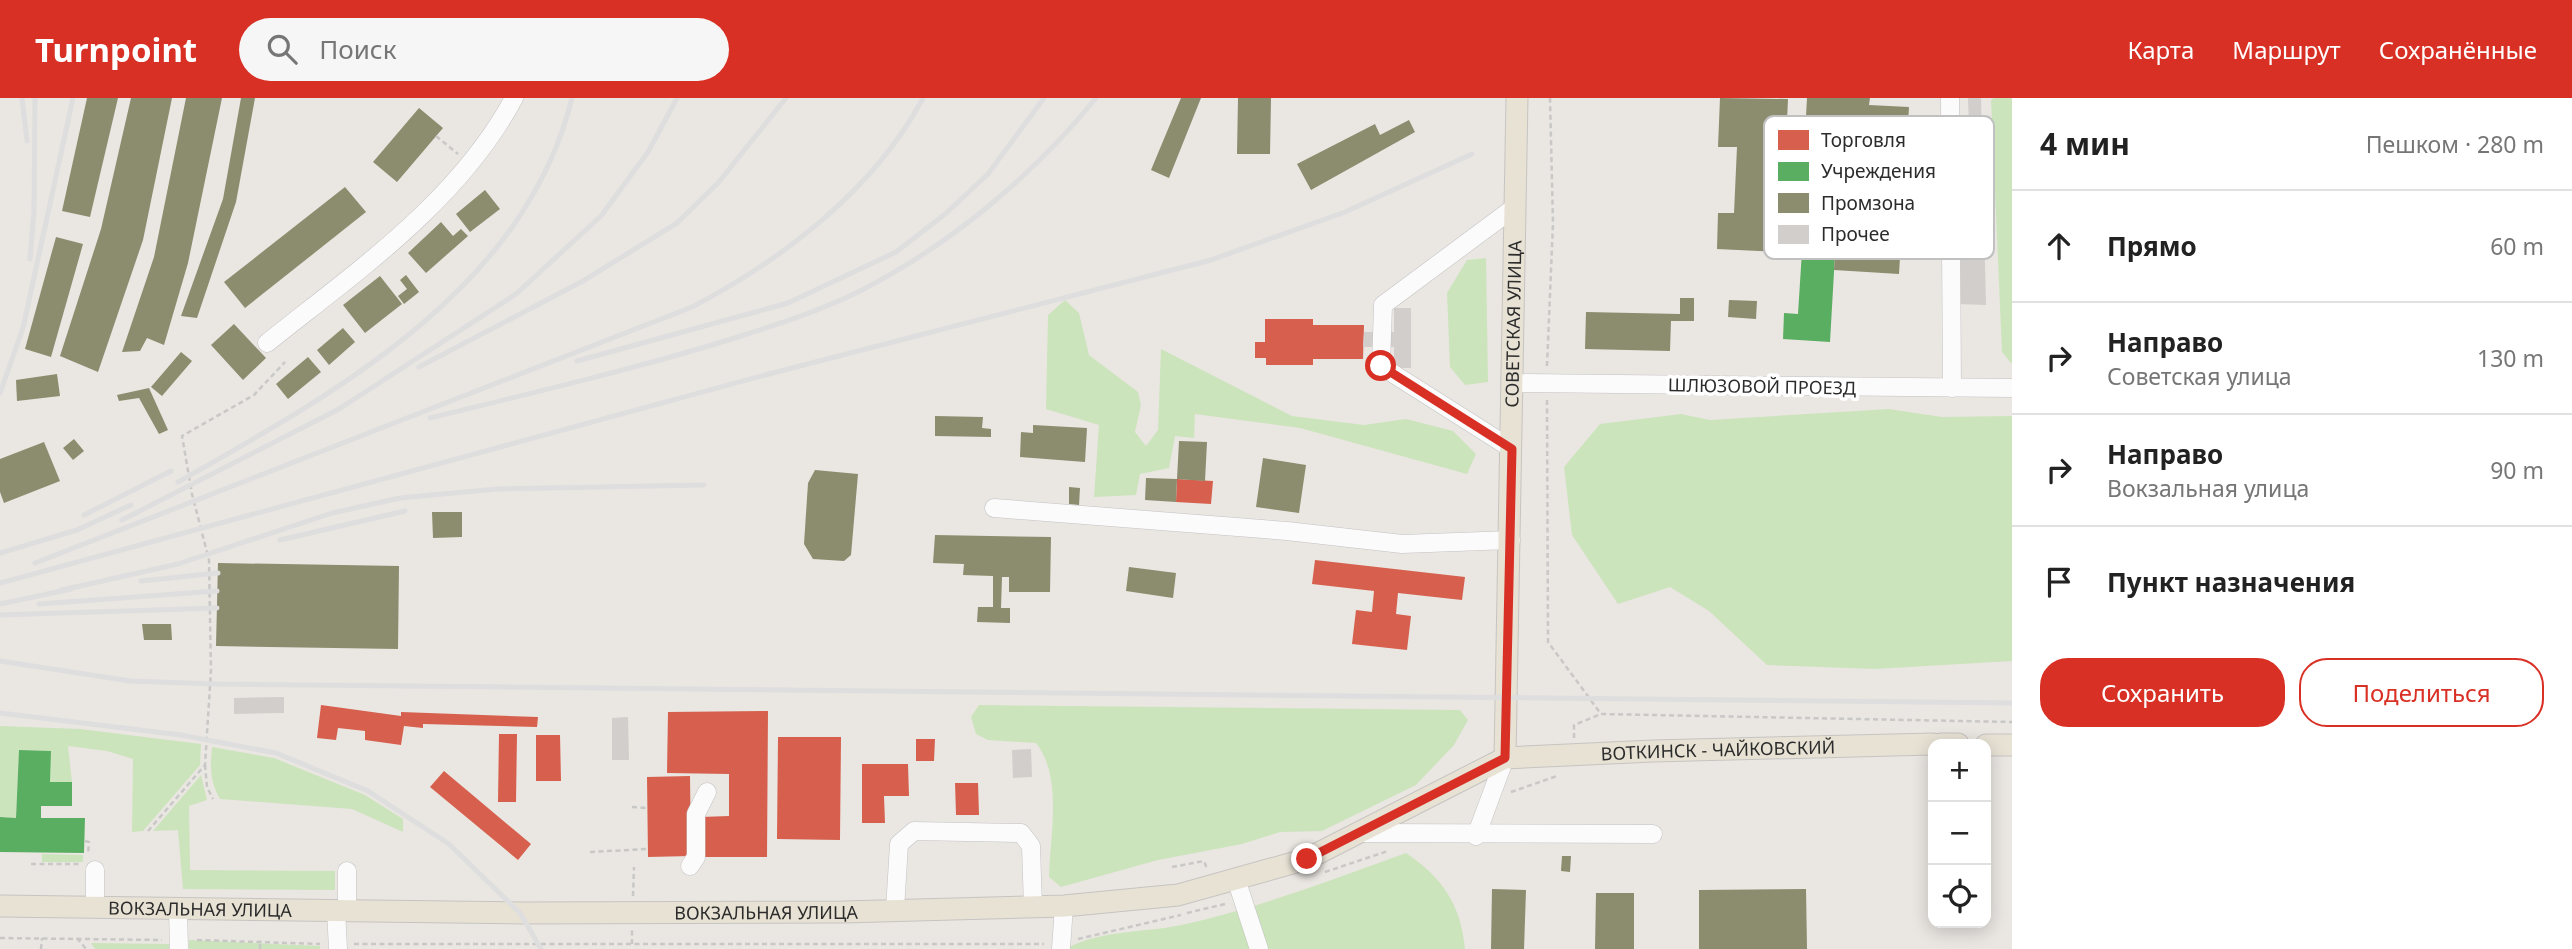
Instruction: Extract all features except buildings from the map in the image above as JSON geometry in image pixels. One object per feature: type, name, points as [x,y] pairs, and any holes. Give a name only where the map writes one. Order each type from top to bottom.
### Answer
[{"type":"main road","name":"СОВЕТСКАЯ УЛИЦА","points":[[1505,758],[1517,98]]},
{"type":"main road","name":"ВОТКИНСК - ЧАЙКОВСКИЙ","points":[[1505,758],[1653,751],[1928,744]]},
{"type":"main road","points":[[1991,745],[2012,745]]},
{"type":"main road","name":"ВОКЗАЛЬНАЯ УЛИЦА","points":[[0,906],[520,913],[895,911],[1064,906],[1178,895],[1307,859],[1363,833],[1505,758]]},
{"type":"street","points":[[267,343],[407,231],[494,135],[514,98]]},
{"type":"street","points":[[1950,98],[1950,116]]},
{"type":"street","points":[[1512,449],[1381,366],[1383,305],[1515,207]]},
{"type":"street","points":[[1951,259],[1952,388]]},
{"type":"street","name":"ШЛЮЗОВОЙ ПРОЕЗД","points":[[1513,383],[2012,388]]},
{"type":"street","points":[[994,508],[1287,531],[1402,544],[1511,540]]},
{"type":"street","points":[[1476,836],[1505,758]]},
{"type":"street","points":[[690,866],[696,857],[696,814],[708,792]]},
{"type":"street","points":[[895,911],[899,844],[914,831],[1021,833],[1031,846],[1033,907]]},
{"type":"street","points":[[1363,833],[1434,831],[1476,836],[1653,834]]},
{"type":"street","points":[[95,870],[95,907]]},
{"type":"street","points":[[338,949],[347,871]]},
{"type":"street","points":[[1236,879],[1259,949]]},
{"type":"street","points":[[1062,949],[1064,906]]},
{"type":"street","points":[[178,909],[179,949]]},
{"type":"path","points":[[1550,98],[1553,223],[1546,384],[1548,642],[1601,714],[2012,722]]},
{"type":"path","points":[[436,136],[468,163]]},
{"type":"path","points":[[213,799],[207,787],[205,765],[211,670],[209,561],[192,494],[182,436],[254,395],[285,362]]},
{"type":"path","points":[[148,831],[205,765]]},
{"type":"path","points":[[632,807],[647,807]]},
{"type":"path","points":[[31,864],[87,864],[89,842],[85,841]]},
{"type":"path","points":[[590,852],[648,849]]},
{"type":"path","points":[[41,949],[42,938]]},
{"type":"path","points":[[77,938],[86,949]]},
{"type":"path","points":[[260,940],[260,949]]},
{"type":"path","points":[[575,944],[582,949]]},
{"type":"green space","points":[[2012,98],[2012,364],[2002,352],[1994,116],[1992,116],[1991,100]]},
{"type":"green space","points":[[1486,258],[1488,382],[1465,385],[1450,367],[1447,293],[1467,260]]},
{"type":"green space","points":[[1065,300],[1079,313],[1089,355],[1138,392],[1141,405],[1135,432],[1146,446],[1158,430],[1161,349],[1292,416],[1364,425],[1406,419],[1453,431],[1476,454],[1467,474],[1300,428],[1195,414],[1194,438],[1175,436],[1169,468],[1140,474],[1136,495],[1094,497],[1099,425],[1046,409],[1048,315]]},
{"type":"green space","points":[[1889,409],[1942,417],[2012,416],[2012,661],[1875,669],[1767,665],[1709,611],[1670,587],[1618,604],[1572,535],[1564,467],[1600,424],[1681,414],[1710,420]]},
{"type":"green space","points":[[979,705],[1460,710],[1468,720],[1454,745],[1416,785],[1322,831],[1280,832],[1242,844],[1158,860],[1061,887],[1049,877],[1053,807],[1050,772],[1044,757],[1036,743],[988,740],[976,734],[971,717]]},
{"type":"green space","points":[[0,726],[80,729],[201,744],[200,765],[143,831],[132,832],[133,759],[107,751],[68,746],[72,782],[50,782],[50,751],[19,750],[16,818],[0,817]]},
{"type":"green space","points":[[212,747],[274,758],[365,795],[403,819],[403,832],[352,809],[220,799],[212,774]]},
{"type":"green space","points":[[201,775],[207,800],[189,806],[190,870],[335,871],[335,890],[183,889],[178,830],[153,831]]},
{"type":"green space","points":[[1406,853],[1430,872],[1448,894],[1459,919],[1465,949],[1066,949],[1094,938],[1172,927],[1214,917],[1297,892]]},
{"type":"green space","points":[[42,854],[83,855],[83,862],[42,862]]},
{"type":"green space","points":[[189,940],[320,946],[320,949],[189,949]]},
{"type":"green space","points":[[91,943],[169,944],[169,949],[95,949]]},
{"type":"railway","points":[[22,98],[27,141]]},
{"type":"railway","points":[[30,259],[34,211],[35,98]]},
{"type":"railway","points":[[0,393],[23,328],[73,98]]},
{"type":"railway","points":[[178,482],[300,411],[360,371],[417,328],[469,280],[513,226],[548,166],[572,98]]},
{"type":"railway","points":[[122,520],[339,409],[516,294],[601,216],[648,152],[677,98]]},
{"type":"railway","points":[[419,367],[583,281],[677,223],[718,183],[786,98]]},
{"type":"railway","points":[[35,563],[692,307],[759,267],[823,219],[879,163],[923,98]]},
{"type":"railway","points":[[577,361],[788,303],[896,252],[944,215],[988,174],[1044,98]]},
{"type":"railway","points":[[430,418],[722,342],[809,313],[860,291],[926,252],[988,206],[1045,155],[1096,98]]},
{"type":"railway","points":[[0,583],[765,375],[1211,260],[1345,212],[1472,154]]},
{"type":"railway","points":[[84,515],[171,471]]},
{"type":"railway","points":[[62,590],[178,564],[332,513],[400,498],[497,489],[704,485]]},
{"type":"railway","points":[[0,553],[77,530],[131,505]]},
{"type":"railway","points":[[280,540],[405,511]]},
{"type":"railway","points":[[141,581],[218,573]]},
{"type":"railway","points":[[0,604],[71,589]]},
{"type":"railway","points":[[39,604],[217,591]]},
{"type":"railway","points":[[0,615],[217,608]]},
{"type":"railway","points":[[0,661],[130,681],[218,684],[2012,703]]},
{"type":"railway","points":[[0,713],[181,735],[276,753],[368,791],[449,844],[520,913],[541,949]]},
{"type":"route","points":[[1307,859],[1363,833],[1505,758],[1512,449],[1381,366]]}]
